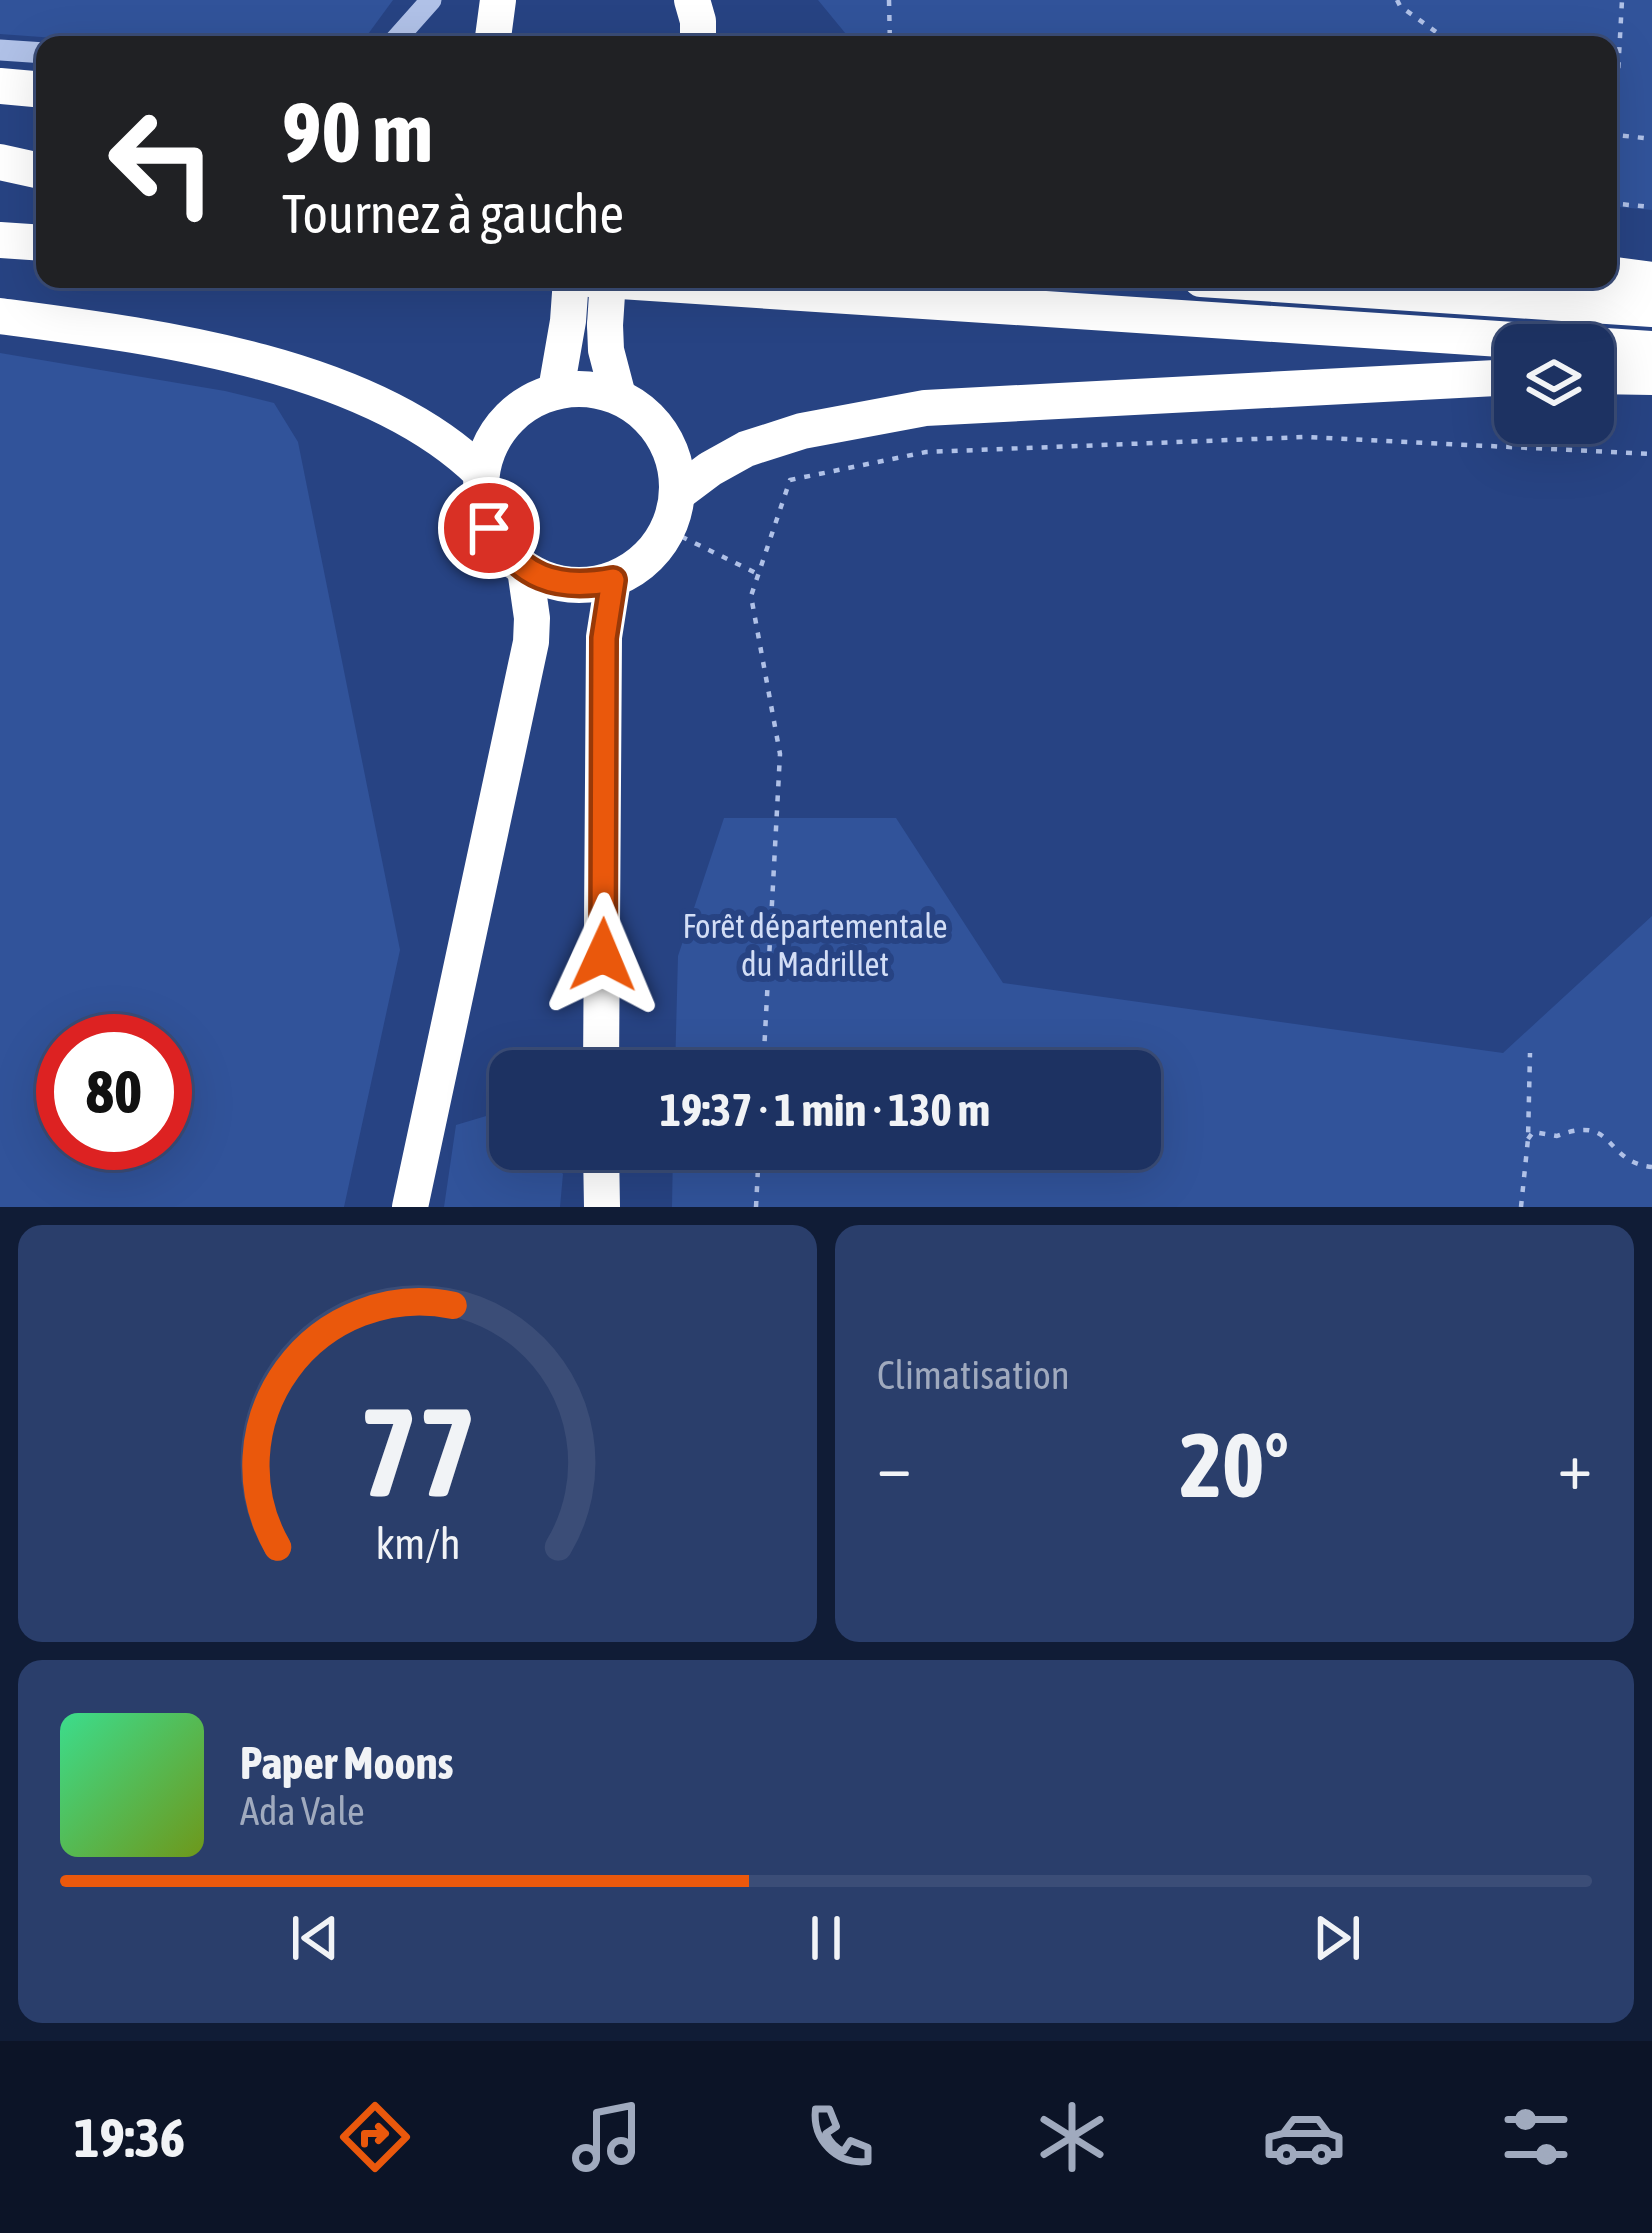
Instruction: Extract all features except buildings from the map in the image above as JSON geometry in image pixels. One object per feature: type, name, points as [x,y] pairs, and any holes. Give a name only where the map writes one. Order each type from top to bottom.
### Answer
[{"type":"highway","points":[[492,36],[498,0]]},
{"type":"highway","points":[[692,0],[698,36]]},
{"type":"highway","points":[[0,86],[36,89]]},
{"type":"highway","points":[[0,162],[36,170]]},
{"type":"highway","points":[[0,240],[36,242]]},
{"type":"highway","points":[[1617,275],[1652,280]]},
{"type":"highway","points":[[556,391],[570,288]]},
{"type":"highway","points":[[607,288],[606,350],[618,396]]},
{"type":"highway","points":[[727,288],[1652,349]]},
{"type":"highway","points":[[1337,288],[1652,309]]},
{"type":"highway","points":[[0,316],[212,348],[330,386],[426,428],[481,473]]},
{"type":"highway","points":[[1614,376],[1652,377]]},
{"type":"highway","points":[[678,493],[746,449],[802,431],[925,408],[1494,378]]},
{"type":"highway","points":[[587,388],[618,396],[648,416],[669,446],[678,493],[668,530],[654,551],[613,580],[583,586],[552,582],[525,569],[504,551],[489,528],[481,501],[481,473],[489,445],[528,402],[556,391],[587,388]]},
{"type":"highway","points":[[410,1207],[532,643],[525,569]]},
{"type":"highway","points":[[601,1050],[604,638],[613,580]]},
{"type":"highway","points":[[601,1170],[602,1207]]},
{"type":"lane","points":[[399,36],[431,0]]},
{"type":"lane","points":[[0,50],[36,52]]},
{"type":"path","points":[[889,0],[890,36]]},
{"type":"path","points":[[1397,0],[1442,36]]},
{"type":"path","points":[[1617,61],[1622,0]]},
{"type":"path","points":[[1617,136],[1652,139]]},
{"type":"path","points":[[1617,204],[1652,207]]},
{"type":"path","points":[[764,1050],[780,754],[751,596],[790,480],[926,452],[1305,437],[1652,454]]},
{"type":"path","points":[[668,530],[758,574]]},
{"type":"path","points":[[1521,1207],[1530,1053]]},
{"type":"path","points":[[1528,1139],[1533,1132],[1557,1136],[1578,1128],[1594,1129],[1629,1158],[1652,1167]]},
{"type":"path","points":[[756,1207],[758,1170]]},
{"type":"green space","points":[[0,0],[393,0],[367,36],[0,34]]},
{"type":"green space","points":[[818,0],[1652,0],[1652,210],[1617,207],[1617,36],[848,36]]},
{"type":"green space","points":[[0,353],[274,403],[298,442],[400,950],[344,1207],[0,1207]]},
{"type":"green space","name":"Forêt départementale du Madrillet","points":[[724,818],[896,818],[1003,983],[1503,1053],[1652,916],[1652,1207],[672,1207],[673,1170],[1161,1170],[1161,1050],[676,1050],[678,956]]},
{"type":"green space","points":[[489,1115],[489,1170],[559,1170],[563,1174],[560,1207],[444,1207],[456,1125]]},
{"type":"route","points":[[489,528],[504,551],[525,569],[552,582],[583,586],[613,580],[604,638],[603,955]]}]
